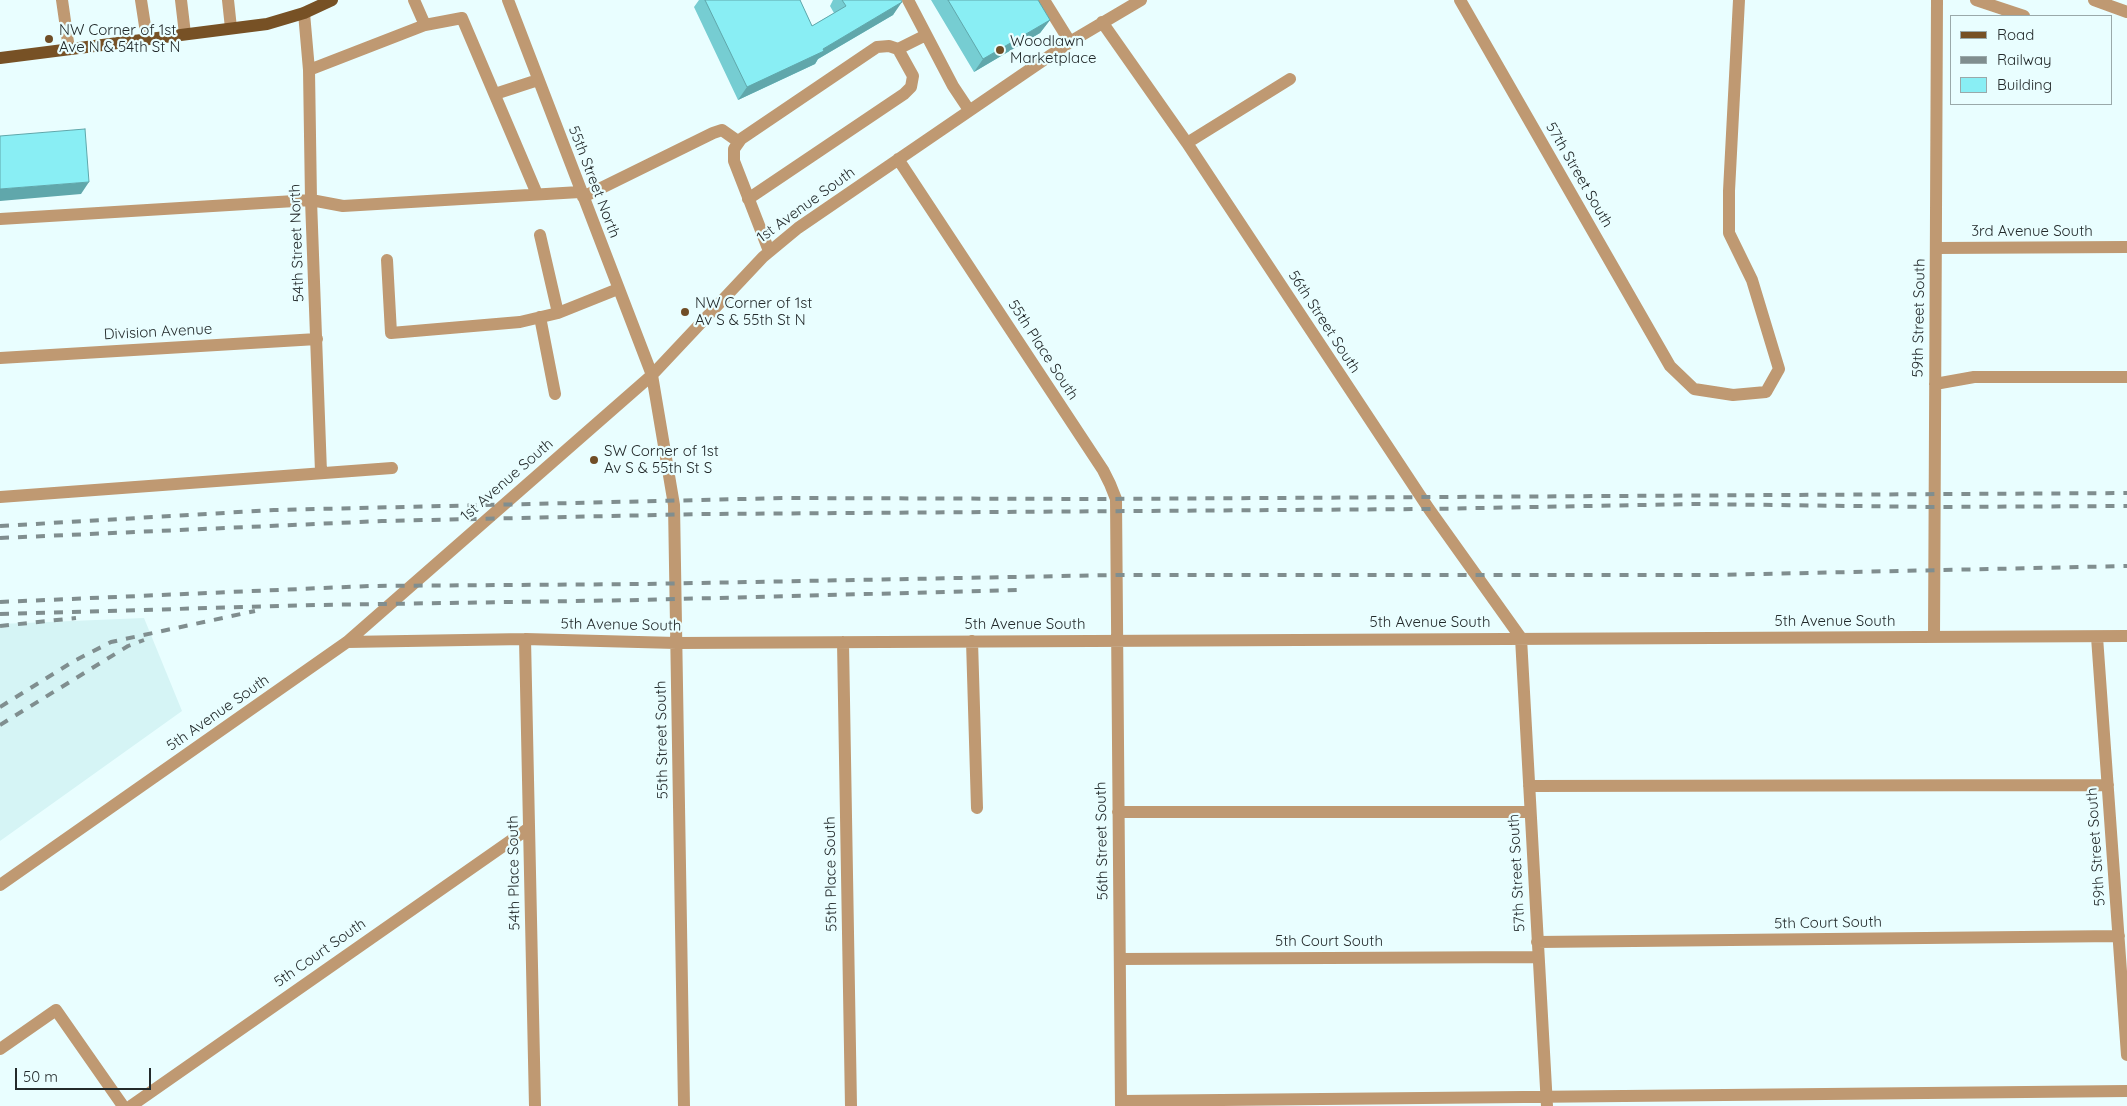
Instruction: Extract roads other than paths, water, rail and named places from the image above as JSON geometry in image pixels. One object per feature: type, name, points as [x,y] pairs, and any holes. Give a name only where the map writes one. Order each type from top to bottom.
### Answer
[{"type":"main road","points":[[0,58],[267,24],[304,13],[332,0]]},
{"type":"street","points":[[62,0],[69,49]]},
{"type":"street","points":[[141,0],[147,39]]},
{"type":"street","points":[[181,0],[185,34]]},
{"type":"street","points":[[228,0],[231,28]]},
{"type":"street","points":[[414,0],[425,25]]},
{"type":"street","name":"55th Street North","points":[[508,0],[652,375]]},
{"type":"street","points":[[908,0],[969,110]]},
{"type":"street","points":[[1044,0],[1070,42]]},
{"type":"street","name":"1st Avenue South","points":[[347,642],[652,375],[769,252],[798,228],[1070,42],[1141,0]]},
{"type":"street","name":"57th Street South","points":[[1460,0],[1670,366],[1694,389],[1733,395],[1766,392],[1779,369],[1752,280],[1729,233],[1729,191],[1739,0]]},
{"type":"street","name":"59th Street South","points":[[1934,637],[1937,0]]},
{"type":"street","points":[[1976,0],[2021,15]]},
{"type":"street","points":[[2094,0],[2127,12]]},
{"type":"street","name":"54th Street North","points":[[304,13],[309,70],[311,200],[322,472]]},
{"type":"street","points":[[309,70],[425,25],[462,18],[537,194]]},
{"type":"street","name":"56th Street South","points":[[1102,22],[1187,143],[1429,510],[1521,638]]},
{"type":"street","points":[[898,49],[926,35]]},
{"type":"street","points":[[748,199],[904,94],[911,86],[913,76],[898,49],[889,46],[877,47],[739,142],[734,149],[734,161],[748,199],[769,252]]},
{"type":"street","points":[[1187,143],[1290,79]]},
{"type":"street","points":[[495,94],[538,80]]},
{"type":"street","points":[[0,219],[311,200],[343,206],[537,194],[581,194],[722,130],[739,142]]},
{"type":"street","name":"55th Place South","points":[[898,159],[1110,484],[1116,499],[1116,575]]},
{"type":"street","points":[[540,235],[558,313]]},
{"type":"street","name":"3rd Avenue South","points":[[1936,248],[2127,247]]},
{"type":"street","points":[[387,260],[391,333],[520,322],[558,313],[618,289]]},
{"type":"street","points":[[540,317],[555,394]]},
{"type":"street","name":"Division Avenue","points":[[0,358],[317,339]]},
{"type":"street","name":"55th Street South","points":[[652,375],[674,505],[684,1106]]},
{"type":"street","points":[[1935,384],[1974,377],[2127,377]]},
{"type":"street","points":[[0,496],[392,468]]},
{"type":"street","name":"56th Street South","points":[[1116,575],[1121,1103]]},
{"type":"street","name":"5th Avenue South","points":[[0,885],[347,642],[525,638],[676,643],[1116,639],[2127,636]]},
{"type":"street","name":"59th Street South","points":[[2097,637],[2127,1055]]},
{"type":"street","name":"54th Place South","points":[[525,638],[535,1106]]},
{"type":"street","name":"57th Street South","points":[[1521,638],[1547,1101]]},
{"type":"street","points":[[972,640],[977,808]]},
{"type":"street","name":"55th Place South","points":[[843,642],[851,1106]]},
{"type":"street","points":[[1529,786],[2108,785]]},
{"type":"street","points":[[1118,812],[1530,812]]},
{"type":"street","name":"5th Court South","points":[[131,1106],[529,828]]},
{"type":"street","name":"5th Court South","points":[[1537,942],[2118,936]]},
{"type":"street","name":"5th Court South","points":[[1120,958],[1538,957]]},
{"type":"street","points":[[0,1048],[56,1010],[123,1106]]},
{"type":"street","points":[[1121,1103],[1547,1101],[2127,1091]]},
{"type":"railway","points":[[0,526],[274,510],[785,498],[1097,499],[2127,493]]},
{"type":"railway","points":[[0,538],[382,521],[702,514],[1429,509],[1694,504],[1934,507],[2127,506]]},
{"type":"railway","points":[[0,602],[369,586],[646,584],[1116,575],[1714,575],[2127,566]]},
{"type":"railway","points":[[0,614],[316,605],[640,600],[1020,590]]},
{"type":"railway","points":[[0,707],[74,661],[111,642],[255,611]]},
{"type":"railway","points":[[0,626],[76,618]]},
{"type":"railway","points":[[0,725],[128,646],[144,640]]},
{"type":"place","name":"NW Corner of 1st Ave N & 54th St N","points":[[49,39]]},
{"type":"place","name":"Woodlawn Marketplace","points":[[1000,50]]},
{"type":"place","name":"NW Corner of 1st Av S & 55th St N","points":[[685,312]]},
{"type":"place","name":"SW Corner of 1st Av S & 55th St S","points":[[594,460]]}]
